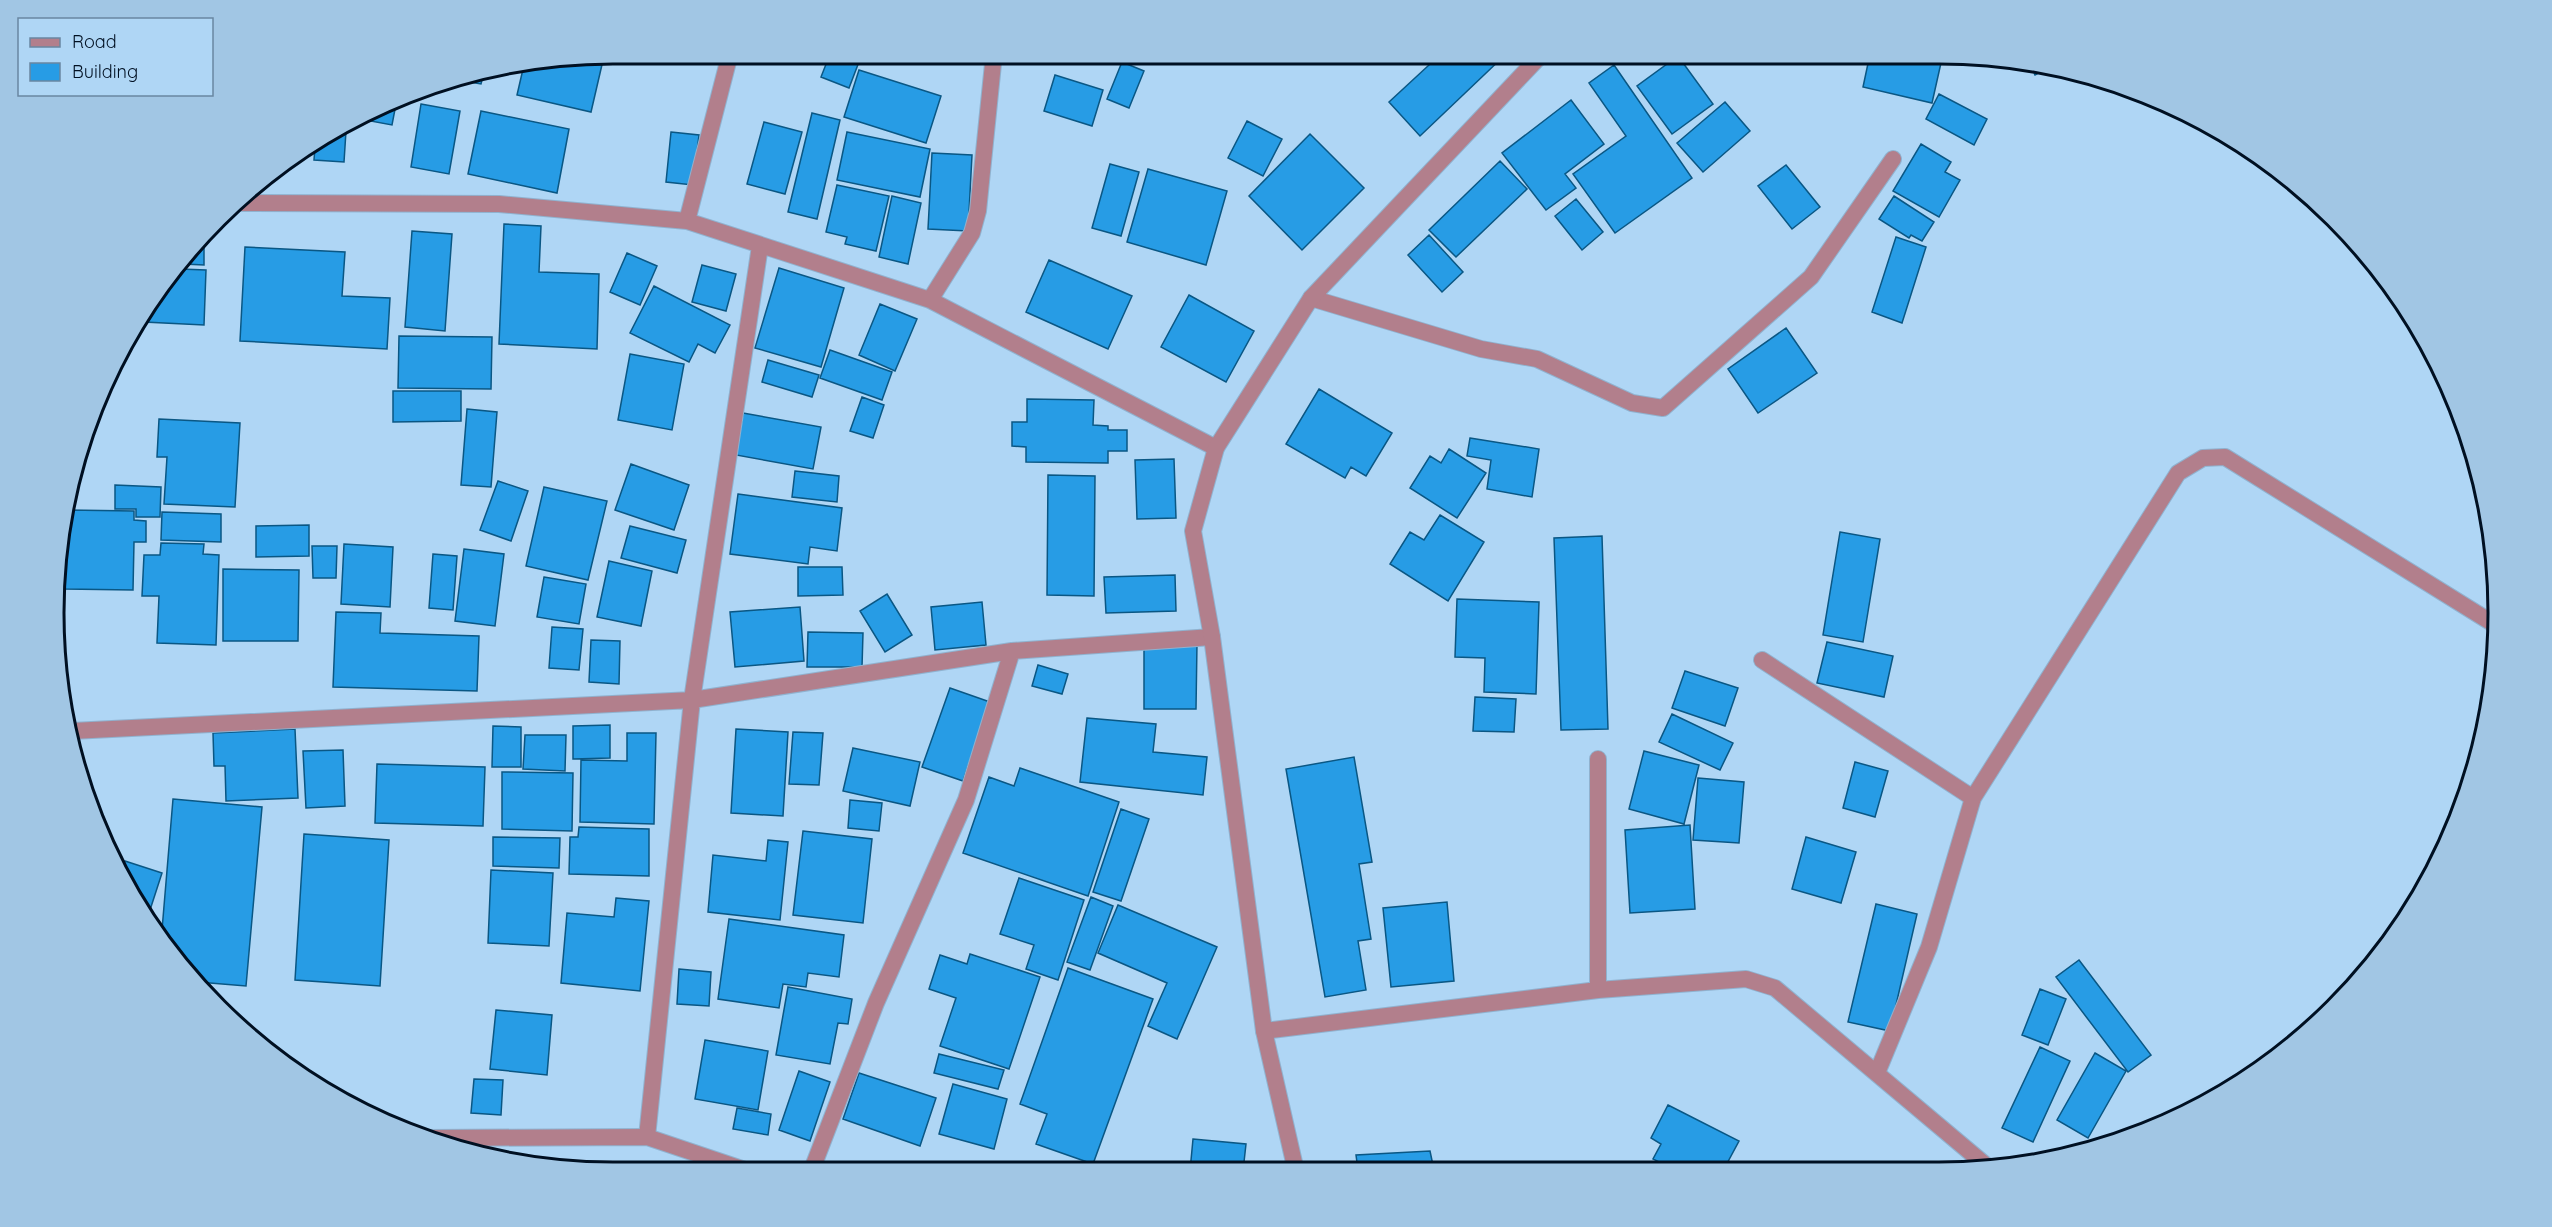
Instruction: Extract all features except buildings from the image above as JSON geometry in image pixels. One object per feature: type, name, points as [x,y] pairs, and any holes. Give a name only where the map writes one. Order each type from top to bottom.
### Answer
[{"type":"street","points":[[687,221],[727,64]]},
{"type":"street","points":[[930,300],[972,233],[978,211],[993,64]]},
{"type":"street","points":[[1294,1162],[1264,1031],[1212,637],[1193,531],[1216,448],[1311,298],[1533,64]]},
{"type":"street","points":[[1311,298],[1481,349],[1537,359],[1632,403],[1663,408],[1811,277],[1893,159]]},
{"type":"street","points":[[251,202],[499,204],[687,221],[930,300],[1216,448]]},
{"type":"street","points":[[647,1137],[693,700],[760,246]]},
{"type":"street","points":[[1877,1073],[1929,947],[1973,798],[2178,473],[2203,458],[2225,457],[2488,620]]},
{"type":"street","points":[[77,731],[693,700],[1012,651],[1212,637]]},
{"type":"street","points":[[815,1162],[876,1004],[966,800],[1012,651]]},
{"type":"street","points":[[1762,660],[1973,798]]},
{"type":"street","points":[[1598,759],[1598,990]]},
{"type":"street","points":[[1264,1031],[1598,990],[1746,980],[1775,988],[1980,1160]]},
{"type":"street","points":[[452,1138],[647,1137],[721,1162]]}]
